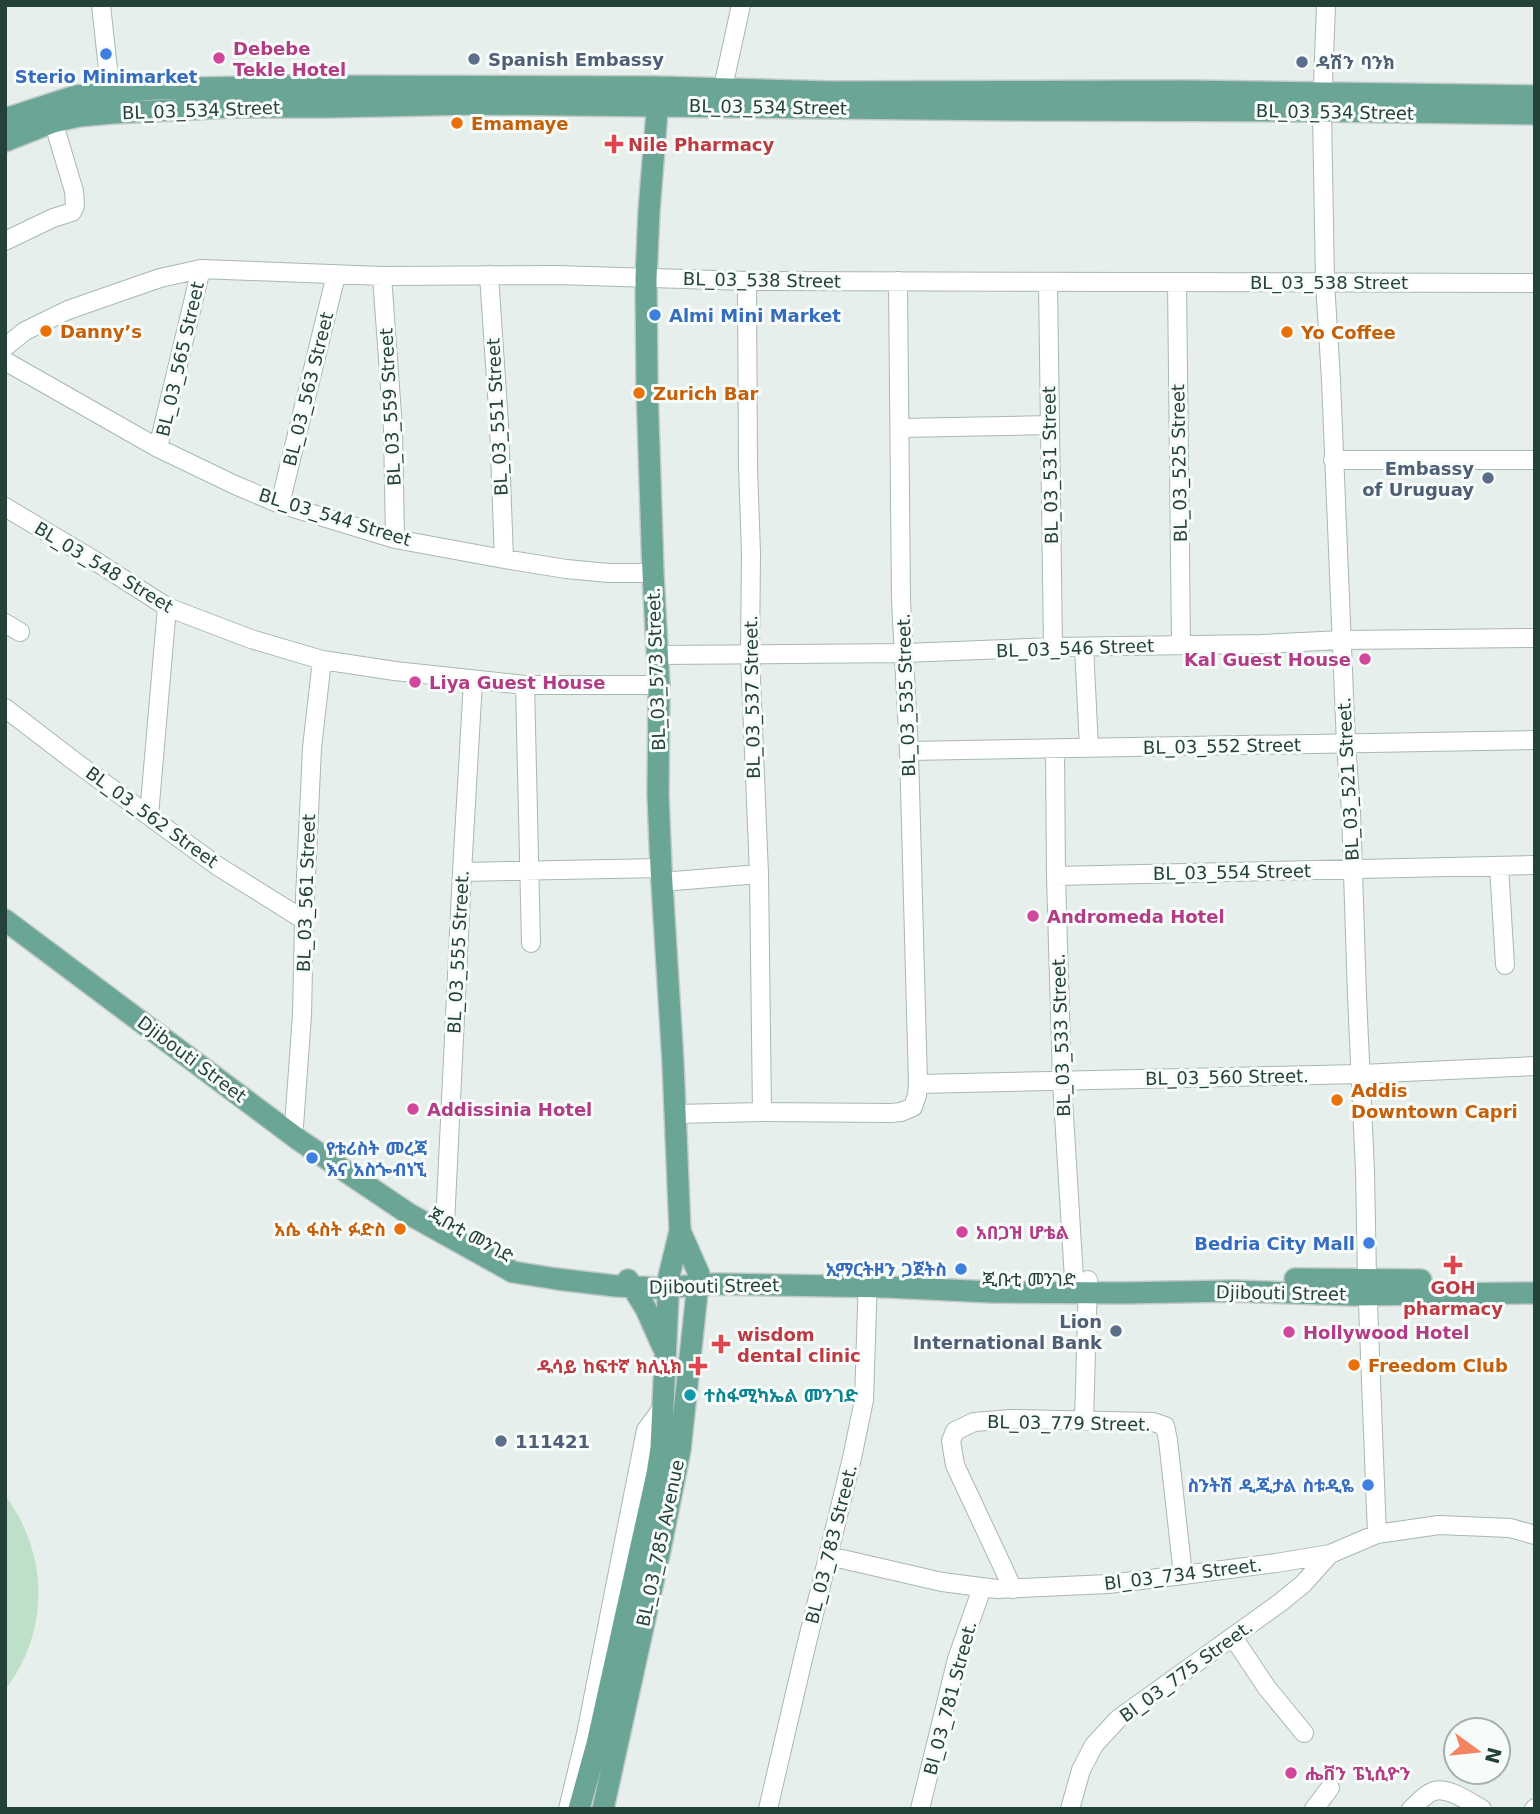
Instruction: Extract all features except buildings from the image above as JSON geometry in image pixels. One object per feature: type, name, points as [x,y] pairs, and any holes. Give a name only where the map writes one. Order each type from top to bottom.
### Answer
[{"type":"main road","name":"BL_03_534 Street","points":[[5,141],[76,96],[112,102],[285,86],[329,97],[475,104],[658,97],[721,98],[831,92],[1011,101],[1322,102],[1535,96]]},
{"type":"main road","name":"BL_03_573 Street.","points":[[658,97],[646,279],[647,387],[659,685],[658,795],[661,875],[680,1231]]},
{"type":"main road","name":"BL_03_534 Street","points":[[1322,102],[1535,114]]},
{"type":"main road","name":"BL_03_534 Street","points":[[5,119],[50,113]]},
{"type":"main road","name":"ጂቡቲ መንገድ","points":[[5,910],[294,1126],[446,1224],[497,1252],[526,1265],[628,1281],[698,1280]]},
{"type":"main road","name":"Djibouti Street","points":[[5,920],[299,1140],[409,1214],[513,1272],[556,1279],[628,1281]]},
{"type":"main road","points":[[680,1231],[698,1280]]},
{"type":"main road","name":"BL_03_785 Avenue","points":[[579,1809],[597,1744],[657,1474],[661,1448],[669,1281],[680,1231]]},
{"type":"main road","points":[[692,1335],[700,1314],[711,1298],[733,1279]]},
{"type":"main road","name":"Djibouti Street","points":[[698,1280],[868,1281],[992,1292],[1083,1284]]},
{"type":"main road","name":"BL_03_785 Avenue","points":[[603,1809],[677,1471],[698,1280]]},
{"type":"main road","points":[[628,1281],[652,1321],[666,1355]]},
{"type":"main road","name":"ጂቡቲ መንገድ","points":[[1083,1284],[1160,1281],[1367,1287]]},
{"type":"main road","name":"Djibouti Street","points":[[1367,1287],[1535,1283]]},
{"type":"main road","name":"Djibouti Street","points":[[1367,1287],[1535,1293]]},
{"type":"street","points":[[102,5],[112,102]]},
{"type":"street","points":[[721,98],[741,5]]},
{"type":"street","name":"BL_03_521 Street.","points":[[1326,5],[1322,102],[1325,282],[1351,811],[1377,1534]]},
{"type":"street","points":[[5,241],[72,212],[75,206],[74,191],[50,113]]},
{"type":"street","name":"BL_03_538 Street","points":[[5,347],[25,331],[68,310],[160,278],[201,269],[336,275],[557,275],[747,281],[1535,283]]},
{"type":"street","name":"BL_03_565 Street","points":[[158,448],[201,269]]},
{"type":"street","name":"BL_03_563 Street","points":[[280,504],[336,275]]},
{"type":"street","name":"BL_03_551 Street","points":[[489,275],[499,424],[504,559]]},
{"type":"street","name":"BL_03_559 Street","points":[[382,276],[393,429],[395,539]]},
{"type":"street","name":"BL_03_537 Street.","points":[[747,281],[750,654],[759,874],[762,1112]]},
{"type":"street","name":"BL_03_535 Street.","points":[[762,1112],[901,1112],[913,1107],[917,1095],[909,751],[901,600],[898,282]]},
{"type":"street","name":"BL_03_531 Street","points":[[1048,282],[1053,648]]},
{"type":"street","name":"BL_03_525 Street","points":[[1177,282],[1181,645]]},
{"type":"street","name":"BL_03_544 Street","points":[[5,361],[158,448],[280,504],[395,539],[577,570],[653,573]]},
{"type":"street","points":[[900,428],[1050,425]]},
{"type":"street","points":[[1333,460],[1535,460]]},
{"type":"street","name":"BL_03_548 Street","points":[[5,507],[167,607],[251,639],[322,660],[473,681],[525,685],[659,685]]},
{"type":"street","points":[[149,815],[167,607]]},
{"type":"street","name":"BL_03_546 Street","points":[[657,655],[905,653],[1342,640],[1535,638]]},
{"type":"street","points":[[1084,647],[1089,748]]},
{"type":"street","name":"BL_03_561 Street","points":[[294,1126],[302,1015],[312,748],[322,660]]},
{"type":"street","name":"BL_03_555 Street.","points":[[446,1224],[461,872],[473,681]]},
{"type":"street","points":[[525,685],[531,943]]},
{"type":"street","name":"BL_03_562 Street","points":[[5,708],[216,865],[304,920]]},
{"type":"street","name":"BL_03_552 Street","points":[[909,751],[1535,740]]},
{"type":"street","name":"BL_03_533 Street.","points":[[1055,749],[1062,1082],[1083,1284],[1084,1421]]},
{"type":"street","name":"BL_03_554 Street","points":[[1056,876],[1535,865]]},
{"type":"street","points":[[1499,866],[1505,965]]},
{"type":"street","points":[[461,872],[759,874]]},
{"type":"street","name":"BL_03_560 Street.","points":[[918,1084],[1361,1074],[1535,1066]]},
{"type":"street","points":[[675,1114],[762,1112]]},
{"type":"street","name":"BL_03_783 Street.","points":[[768,1809],[864,1400],[868,1281]]},
{"type":"street","points":[[568,1809],[586,1734],[646,1430],[663,1407]]},
{"type":"street","name":"BL_03_779 Street.","points":[[1013,1589],[955,1465],[951,1441],[955,1431],[975,1422],[1012,1419],[1121,1420],[1153,1422],[1165,1426],[1184,1575]]},
{"type":"street","name":"Bl_03_734 Street.","points":[[829,1556],[942,1583],[1013,1589],[1108,1584],[1330,1554],[1377,1534],[1439,1525],[1510,1528],[1535,1535]]},
{"type":"street","name":"Bl_03_775 Street.","points":[[1070,1809],[1081,1770],[1094,1745],[1118,1719],[1303,1584],[1330,1554]]},
{"type":"street","name":"Bl_03_781 Street.","points":[[920,1809],[957,1659],[982,1588]]},
{"type":"street","points":[[1233,1637],[1267,1688],[1304,1733]]},
{"type":"street","points":[[1314,1809],[1330,1788]]},
{"type":"street","points":[[1411,1809],[1436,1790],[1453,1793],[1482,1809]]},
{"type":"green space","points":[[5,1495],[30,1542],[38,1593],[30,1643],[20,1667],[5,1690]]},
{"type":"place","name":"Sterio Minimarket","points":[[106,54]]},
{"type":"place","name":"Debebe Tekle Hotel","points":[[219,58]]},
{"type":"place","name":"Spanish Embassy","points":[[474,59]]},
{"type":"place","name":"ዳሽን ባንክ","points":[[1302,62]]},
{"type":"place","name":"Emamaye","points":[[457,123]]},
{"type":"place","name":"Nile Pharmacy","points":[[614,144]]},
{"type":"place","name":"Almi Mini Market","points":[[655,315]]},
{"type":"place","name":"Danny’s","points":[[46,331]]},
{"type":"place","name":"Yo Coffee","points":[[1287,332]]},
{"type":"place","name":"Zurich Bar","points":[[639,393]]},
{"type":"place","name":"Embassy of Uruguay","points":[[1488,478]]},
{"type":"place","name":"Kal Guest House","points":[[1365,659]]},
{"type":"place","name":"Liya Guest House","points":[[415,682]]},
{"type":"place","name":"Andromeda Hotel","points":[[1033,916]]},
{"type":"place","name":"Addis Downtown Capri","points":[[1337,1100]]},
{"type":"place","name":"Addissinia Hotel","points":[[413,1109]]},
{"type":"place","name":"የቱሪስት መረጃ እና አስጐብነኚ","points":[[312,1158]]},
{"type":"place","name":"አሴ ፋስት ፉድስ","points":[[400,1229]]},
{"type":"place","name":"አበጋዝ ሆቴል","points":[[962,1232]]},
{"type":"place","name":"Bedria City Mall","points":[[1369,1243]]},
{"type":"place","name":"GOH pharmacy","points":[[1453,1265]]},
{"type":"place","name":"ኢማርትዞን ጋጀትስ","points":[[961,1269]]},
{"type":"place","name":"Lion International Bank","points":[[1116,1331]]},
{"type":"place","name":"Hollywood Hotel","points":[[1289,1332]]},
{"type":"place","name":"wisdom dental clinic","points":[[721,1344]]},
{"type":"place","name":"Freedom Club","points":[[1354,1365]]},
{"type":"place","name":"ዱሳይ ከፍተኛ ክሊኒክ","points":[[698,1366]]},
{"type":"place","name":"ተስፋሚካኤል መንገድ","points":[[690,1395]]},
{"type":"place","name":"111421","points":[[501,1441]]},
{"type":"place","name":"ስንትሽ ዲጂታል ስቱዲዬ","points":[[1368,1485]]},
{"type":"place","name":"ሔቨን ፔኒሲዮን","points":[[1291,1773]]}]
